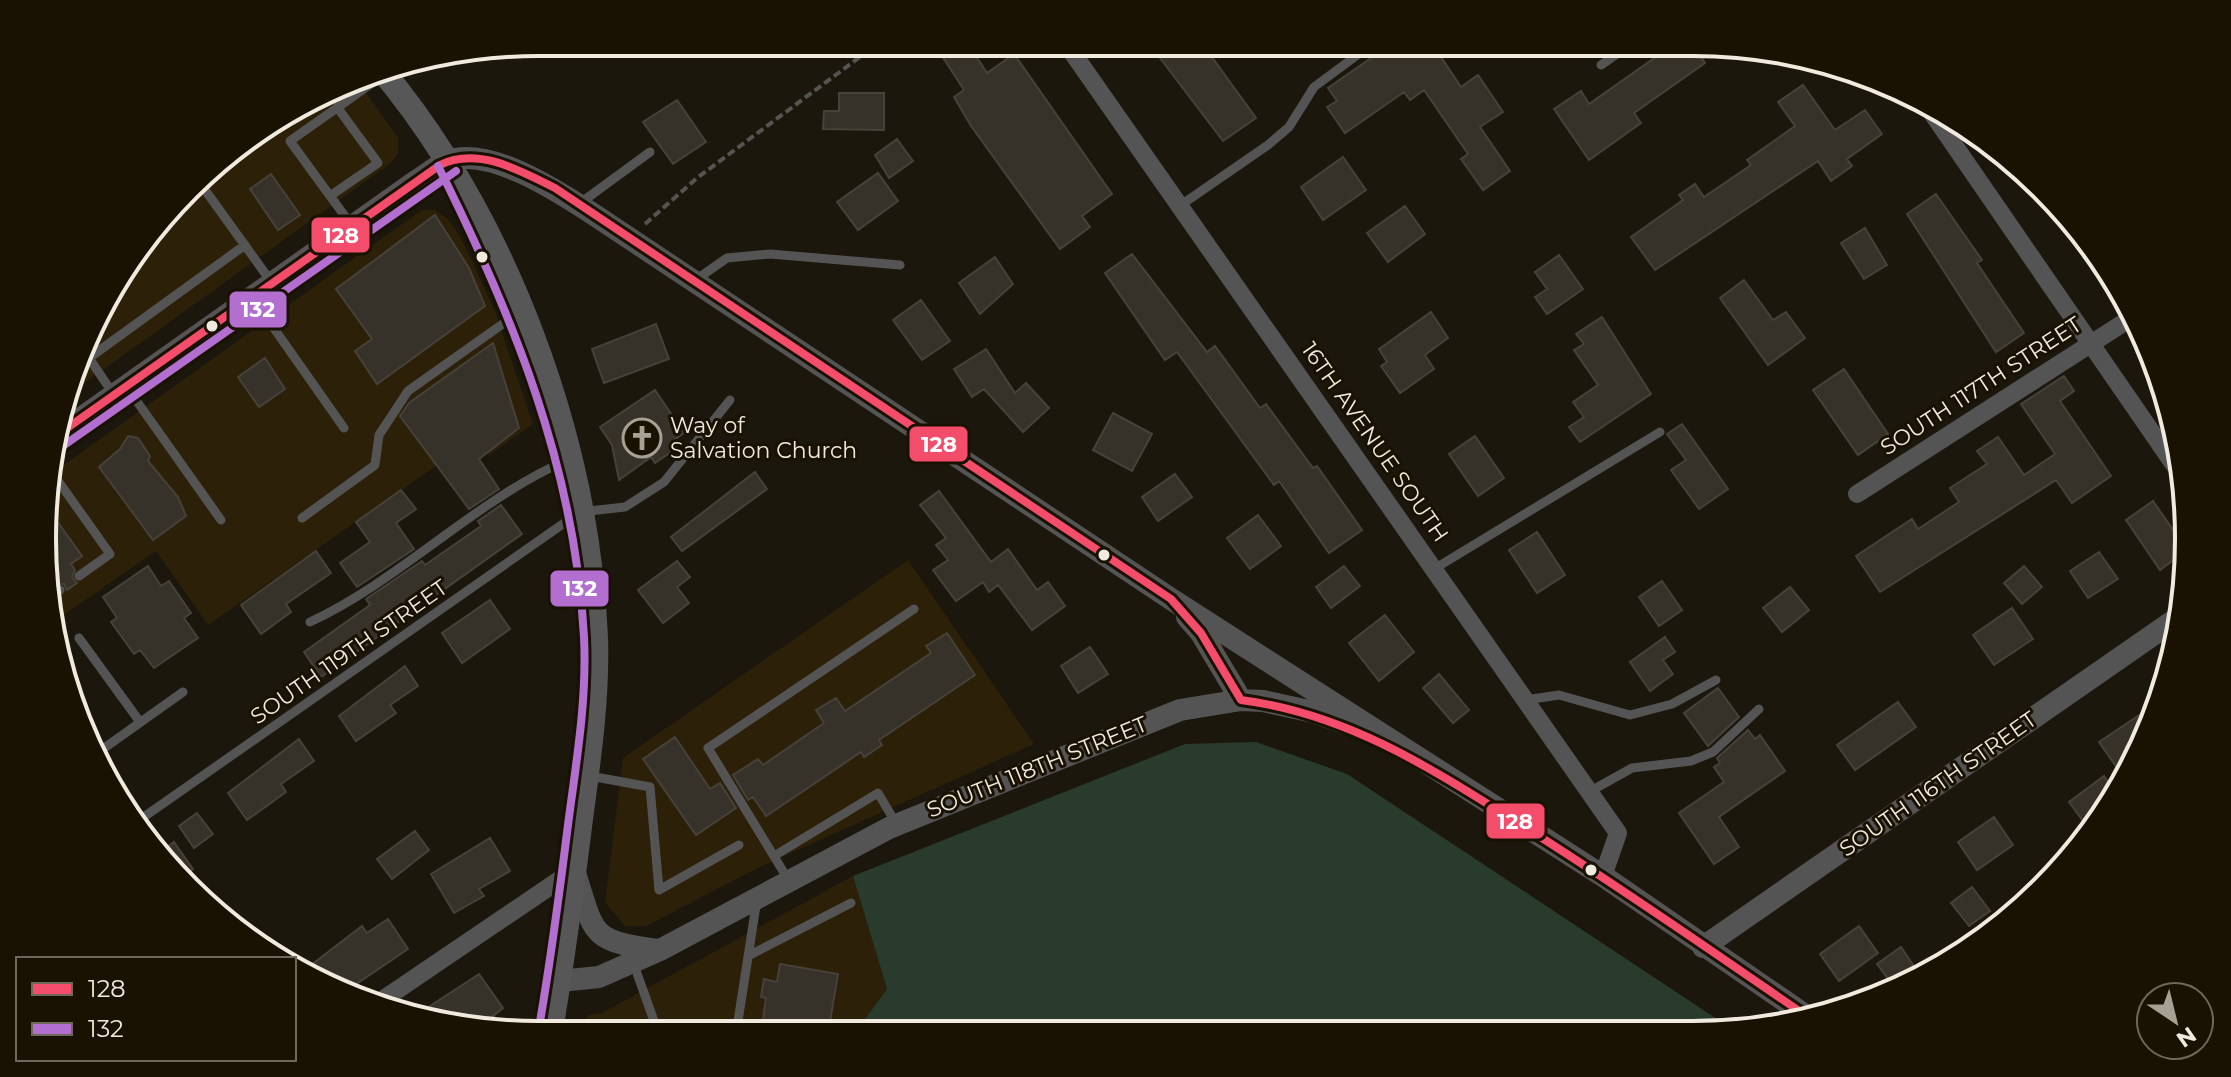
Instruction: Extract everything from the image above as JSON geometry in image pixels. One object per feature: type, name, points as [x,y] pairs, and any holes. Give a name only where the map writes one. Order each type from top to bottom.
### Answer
[{"type":"main road","points":[[389,80],[449,161],[521,311],[556,402],[580,512],[591,576],[596,639],[594,713],[553,1021]]},
{"type":"street","name":"16TH AVENUE SOUTH","points":[[1075,56],[1618,833],[1603,876]]},
{"type":"street","points":[[1940,125],[2168,455]]},
{"type":"street","points":[[70,423],[449,161],[473,158],[509,168],[555,188],[1171,599],[1603,876],[1797,1010]]},
{"type":"street","name":"SOUTH 117TH STREET","points":[[1857,494],[2124,323]]},
{"type":"street","points":[[1171,599],[1201,633],[1241,700]]},
{"type":"street","name":"SOUTH 116TH STREET","points":[[1703,947],[2167,625]]},
{"type":"street","name":"SOUTH 118TH STREET","points":[[560,981],[599,977],[660,950],[897,825],[1180,710],[1241,700],[1328,717],[1358,728],[1431,768]]},
{"type":"street","points":[[388,996],[574,870],[599,935],[616,945],[660,950]]},
{"type":"lane","points":[[1181,205],[1268,145],[1289,127],[1314,87],[1356,56]]},
{"type":"lane","points":[[1601,65],[1614,56]]},
{"type":"lane","points":[[352,226],[290,141],[355,93]]},
{"type":"lane","points":[[330,196],[378,163],[337,107]]},
{"type":"lane","points":[[579,204],[650,152]]},
{"type":"lane","points":[[204,191],[272,283]]},
{"type":"lane","points":[[94,352],[245,245]]},
{"type":"lane","points":[[694,281],[727,258],[770,254],[900,265]]},
{"type":"lane","points":[[252,297],[344,428]]},
{"type":"lane","points":[[302,518],[375,465],[379,435],[408,391],[521,311]]},
{"type":"lane","points":[[91,359],[120,391],[221,520]]},
{"type":"lane","points":[[580,512],[625,507],[664,482],[730,400]]},
{"type":"lane","points":[[1434,569],[1660,432]]},
{"type":"lane","points":[[310,622],[348,604],[383,581],[530,477],[570,458]]},
{"type":"lane","points":[[59,483],[110,554],[79,576]]},
{"type":"lane","name":"SOUTH 119TH STREET","points":[[144,817],[580,512]]},
{"type":"lane","points":[[789,881],[708,748],[914,609]]},
{"type":"lane","points":[[79,638],[140,722]]},
{"type":"lane","points":[[1525,700],[1559,695],[1630,715],[1672,704],[1716,680]]},
{"type":"lane","points":[[104,748],[183,692]]},
{"type":"lane","points":[[1589,792],[1632,768],[1691,761],[1713,752],[1759,709]]},
{"type":"lane","points":[[586,775],[650,787],[659,890],[739,845]]},
{"type":"lane","points":[[774,856],[878,793],[897,825]]},
{"type":"lane","points":[[738,1021],[757,898]]},
{"type":"lane","points":[[748,956],[851,903]]},
{"type":"lane","points":[[633,962],[652,1021]]},
{"type":"path","points":[[630,238],[697,178],[861,56]]},
{"type":"shaded area","points":[[364,89],[398,138],[398,153],[391,163],[81,385],[106,325],[137,270],[156,245],[197,197],[270,137],[325,106]]},
{"type":"shaded area","points":[[422,210],[435,210],[448,219],[462,240],[494,309],[533,424],[489,455],[476,438],[208,625],[156,551],[62,616],[56,538],[61,467]]},
{"type":"shaded area","points":[[908,560],[1034,744],[760,867],[646,926],[625,926],[605,902],[623,758]]},
{"type":"shaded area","points":[[853,876],[887,989],[864,1021],[586,1021],[588,1015],[602,1013]]},
{"type":"green space","points":[[1256,742],[1347,774],[1719,1020],[864,1021],[887,989],[853,876],[1185,744]]},
{"type":"building","points":[[942,56],[976,56],[987,73],[1015,56],[1112,194],[1082,216],[1090,227],[1060,249],[971,126],[954,97],[964,90]]},
{"type":"building","points":[[1211,56],[1256,118],[1223,141],[1160,58]]},
{"type":"building","points":[[1374,56],[1440,56],[1461,87],[1478,75],[1503,112],[1480,127],[1510,171],[1483,190],[1461,159],[1468,154],[1424,90],[1410,100],[1404,92],[1345,133],[1327,107],[1337,101],[1328,88]]},
{"type":"building","points":[[1657,56],[1701,56],[1705,63],[1634,113],[1641,123],[1589,160],[1554,109],[1581,91],[1589,104]]},
{"type":"building","points":[[1803,85],[1835,130],[1865,110],[1882,134],[1847,159],[1852,166],[1831,181],[1818,161],[1655,270],[1631,237],[1683,200],[1679,195],[1695,184],[1704,197],[1751,165],[1747,160],[1795,126],[1778,102]]},
{"type":"building","points":[[839,93],[884,93],[884,130],[823,129],[824,111],[839,111]]},
{"type":"building","points":[[677,100],[706,142],[673,164],[643,122]]},
{"type":"building","points":[[897,139],[913,161],[889,178],[875,155]]},
{"type":"building","points":[[1343,157],[1366,190],[1323,220],[1301,187]]},
{"type":"building","points":[[878,173],[898,201],[858,230],[837,202]]},
{"type":"building","points":[[271,174],[300,215],[278,230],[250,189]]},
{"type":"building","points":[[1936,194],[1982,260],[1977,263],[2024,333],[1996,352],[1907,214]]},
{"type":"building","points":[[1405,206],[1425,234],[1388,262],[1367,233]]},
{"type":"building","points":[[435,215],[469,268],[485,306],[377,384],[355,351],[372,339],[336,289]]},
{"type":"building","points":[[1865,228],[1887,265],[1864,279],[1841,243]]},
{"type":"building","points":[[1132,254],[1207,352],[1215,346],[1260,408],[1266,404],[1313,468],[1317,466],[1362,530],[1329,553],[1279,481],[1274,485],[1177,352],[1165,360],[1105,273]]},
{"type":"building","points":[[1559,255],[1583,289],[1547,314],[1535,297],[1547,289],[1535,272]]},
{"type":"building","points":[[995,257],[1013,284],[980,314],[959,283]]},
{"type":"building","points":[[1744,280],[1773,320],[1786,312],[1805,338],[1768,365],[1720,298]]},
{"type":"building","points":[[921,300],[950,341],[922,360],[893,320]]},
{"type":"building","points":[[1431,312],[1448,338],[1425,355],[1434,369],[1400,393],[1381,366],[1387,362],[1379,349]]},
{"type":"building","points":[[1602,317],[1651,394],[1580,442],[1569,427],[1584,417],[1573,402],[1598,385],[1574,350],[1584,344],[1576,334]]},
{"type":"building","points":[[656,324],[669,359],[604,383],[592,349]]},
{"type":"building","points":[[493,343],[519,428],[479,459],[499,489],[469,509],[400,416],[409,403]]},
{"type":"building","points":[[986,349],[1015,393],[1026,383],[1049,408],[1023,432],[984,389],[972,397],[954,369]]},
{"type":"building","points":[[265,358],[285,389],[259,407],[238,377]]},
{"type":"building","points":[[1844,369],[1888,434],[1858,455],[1813,390]]},
{"type":"building","points":[[2064,376],[2074,391],[2060,401],[2111,476],[2072,503],[2056,480],[1880,592],[1856,556],[1912,519],[1918,529],[1959,502],[1950,488],[1987,464],[1977,451],[1998,437],[2024,475],[2055,454],[2021,404]]},
{"type":"building","name":"Way of Salvation Church","points":[[655,390],[684,433],[670,443],[674,450],[655,463],[651,457],[619,480],[612,445],[600,427]]},
{"type":"building","points":[[1113,413],[1152,434],[1132,471],[1093,450]]},
{"type":"building","points":[[1682,424],[1728,489],[1699,509],[1671,470],[1686,460],[1667,434]]},
{"type":"building","points":[[128,436],[138,438],[150,456],[148,461],[178,497],[186,516],[153,540],[99,467],[120,449]]},
{"type":"building","points":[[1475,436],[1504,478],[1478,496],[1449,454]]},
{"type":"building","points":[[755,472],[767,489],[682,551],[671,537]]},
{"type":"building","points":[[1175,474],[1192,497],[1158,521],[1142,497]]},
{"type":"building","points":[[401,490],[416,509],[396,523],[414,549],[357,587],[340,563],[370,542],[356,522]]},
{"type":"building","points":[[939,491],[991,562],[1008,549],[1037,590],[1048,582],[1065,606],[1032,630],[998,585],[989,592],[983,582],[956,601],[933,570],[948,560],[936,545],[946,538],[920,505]]},
{"type":"building","points":[[2153,501],[2175,532],[2174,559],[2160,570],[2126,520]]},
{"type":"building","points":[[501,505],[522,534],[321,677],[304,652],[370,605],[366,599],[422,561],[425,565],[481,526],[478,521]]},
{"type":"building","points":[[1258,515],[1281,546],[1250,569],[1227,538]]},
{"type":"building","points":[[57,521],[82,556],[71,564],[75,570],[72,577],[77,583],[67,590],[64,584],[58,584]]},
{"type":"building","points":[[1537,532],[1565,575],[1537,593],[1509,550]]},
{"type":"building","points":[[316,551],[331,573],[286,604],[291,612],[261,634],[241,605]]},
{"type":"building","points":[[2099,552],[2118,579],[2088,598],[2070,571]]},
{"type":"building","points":[[677,561],[690,577],[677,587],[689,603],[663,623],[638,590]]},
{"type":"building","points":[[148,566],[161,586],[169,581],[191,613],[184,618],[198,638],[154,668],[140,650],[134,654],[111,622],[117,618],[103,597]]},
{"type":"building","points":[[1344,566],[1360,586],[1331,608],[1316,587]]},
{"type":"building","points":[[2024,566],[2042,587],[2022,604],[2004,583]]},
{"type":"building","points":[[1662,581],[1682,610],[1659,626],[1639,597]]},
{"type":"building","points":[[1790,587],[1809,610],[1782,632],[1763,608]]},
{"type":"building","points":[[490,600],[510,629],[462,663],[442,633]]},
{"type":"building","points":[[2012,608],[2033,639],[1994,665],[1973,635]]},
{"type":"building","points":[[1385,615],[1414,652],[1379,681],[1349,643]]},
{"type":"building","points":[[947,633],[975,675],[879,740],[882,745],[864,757],[861,752],[766,816],[753,797],[748,800],[733,775],[758,759],[763,765],[824,723],[816,710],[836,698],[845,711],[931,653],[926,646]]},
{"type":"building","points":[[1665,637],[1675,652],[1663,660],[1673,674],[1650,691],[1630,662]]},
{"type":"building","points":[[1090,647],[1108,674],[1078,693],[1061,666]]},
{"type":"building","points":[[405,666],[418,686],[390,705],[396,713],[356,741],[339,716]]},
{"type":"building","points":[[1439,674],[1469,710],[1453,723],[1423,688]]},
{"type":"building","points":[[1718,688],[1739,717],[1708,746],[1684,713]]},
{"type":"building","points":[[1898,702],[1916,727],[1855,770],[1837,745]]},
{"type":"building","points":[[2142,714],[2117,767],[2099,742]]},
{"type":"building","points":[[1748,730],[1755,739],[1760,735],[1785,771],[1719,817],[1739,847],[1714,864],[1679,813],[1724,782],[1714,767],[1720,763],[1717,758]]},
{"type":"building","points":[[675,737],[710,789],[720,783],[736,808],[696,835],[643,759]]},
{"type":"building","points":[[299,739],[314,761],[281,784],[286,792],[247,820],[228,793]]},
{"type":"building","points":[[2104,776],[2109,782],[2083,821],[2069,802]]},
{"type":"building","points":[[197,813],[213,834],[194,848],[179,826]]},
{"type":"building","points":[[1994,817],[2013,845],[1977,870],[1958,842]]},
{"type":"building","points":[[415,831],[429,850],[392,879],[377,859]]},
{"type":"building","points":[[490,838],[510,871],[479,889],[484,896],[454,913],[431,874]]},
{"type":"building","points":[[174,842],[193,869],[189,872],[168,847]]},
{"type":"building","points":[[1972,887],[1990,911],[1969,926],[1951,903]]},
{"type":"building","points":[[388,919],[408,949],[355,985],[312,964],[362,926],[367,933]]},
{"type":"building","points":[[1859,926],[1878,953],[1839,981],[1820,954]]},
{"type":"building","points":[[1901,947],[1914,967],[1888,979],[1877,964]]},
{"type":"building","points":[[780,964],[838,974],[830,1021],[763,1021],[766,998],[761,997],[764,979],[777,982]]},
{"type":"building","points":[[479,974],[503,1008],[493,1016],[495,1019],[427,1008]]},
{"type":"transit line","name":"128","points":[[69,427],[440,165],[469,158],[499,163],[555,188],[1171,599],[1201,633],[1241,700],[1319,718],[1425,766],[1597,874],[1797,1010]]},
{"type":"transit line","name":"132","points":[[438,166],[491,279],[536,394],[554,453],[578,574],[585,660],[583,705],[540,1021]]},
{"type":"transit line","name":"132","points":[[65,445],[456,171]]},
{"type":"place","name":"Way of Salvation Church","points":[[642,438]]}]
